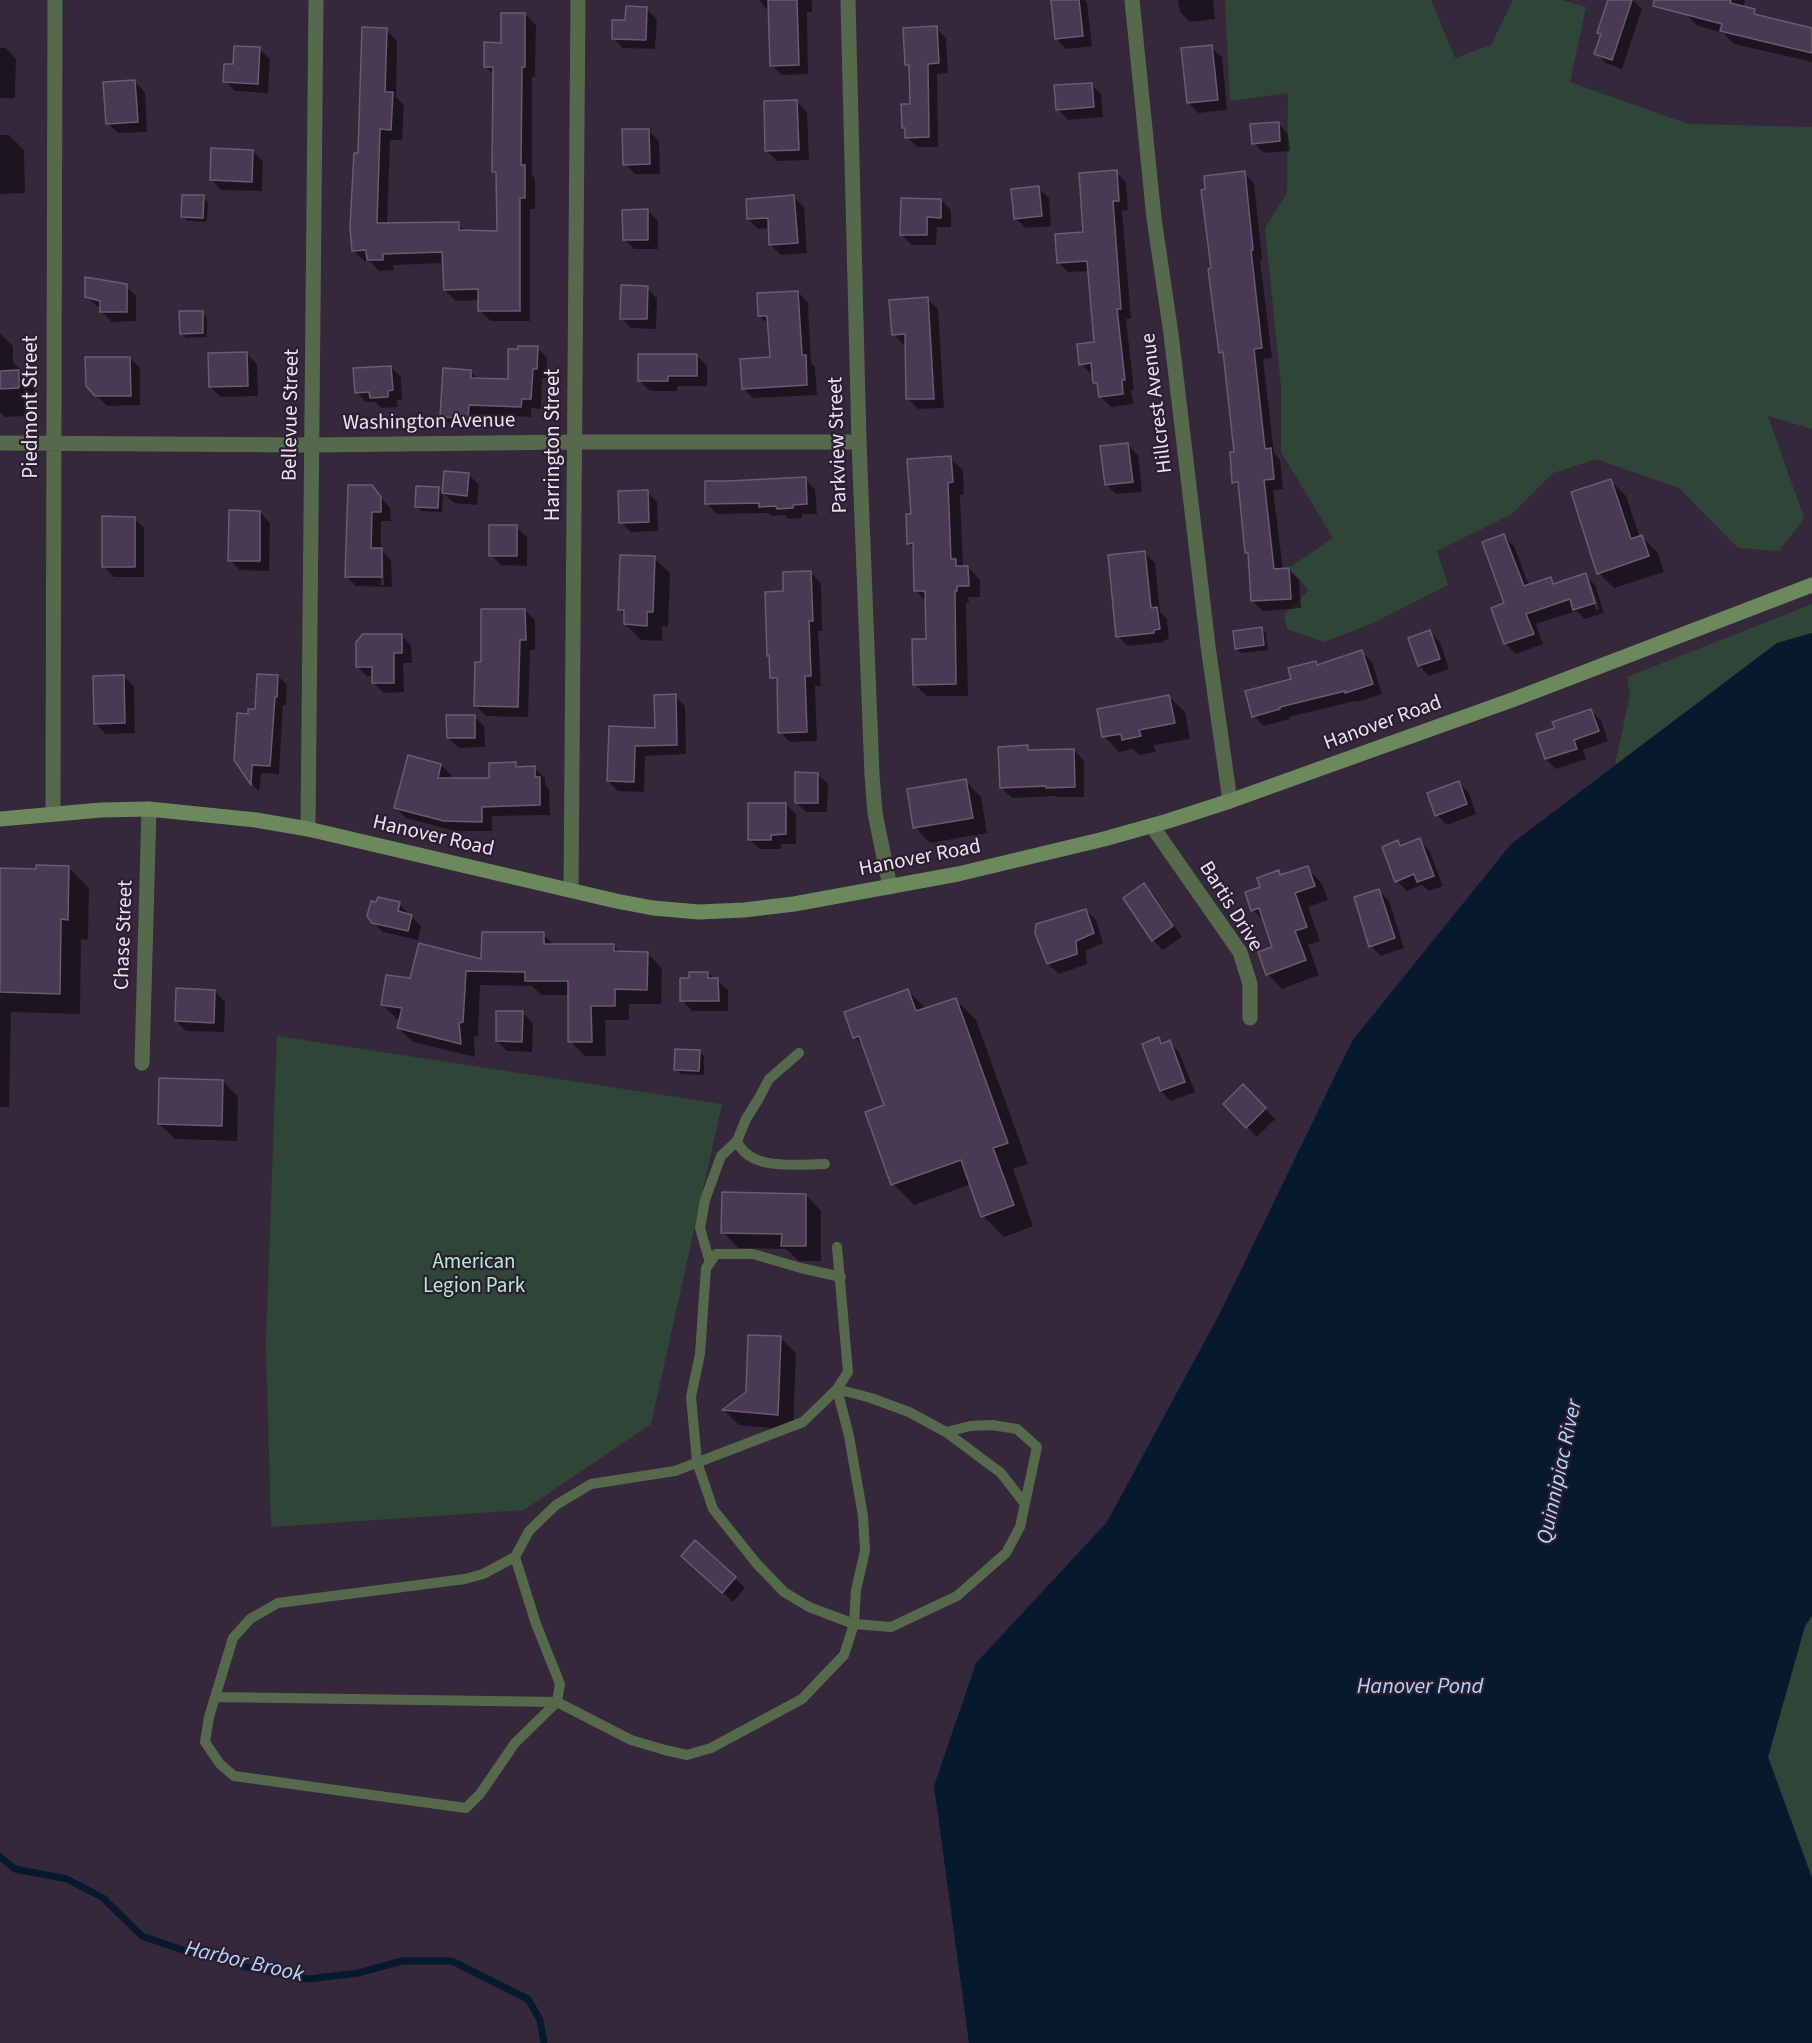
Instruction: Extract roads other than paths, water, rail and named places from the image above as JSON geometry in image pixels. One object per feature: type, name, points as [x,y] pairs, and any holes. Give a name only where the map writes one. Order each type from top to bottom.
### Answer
[{"type":"main road","name":"Hanover Road","points":[[0,819],[53,813],[149,809],[256,820],[308,829],[653,908],[699,912],[795,904],[1032,858],[1152,826],[1230,801],[1512,700],[1812,585]]},
{"type":"street","name":"Piedmont Street","points":[[53,813],[54,0]]},
{"type":"street","name":"Bellevue Street","points":[[308,829],[316,0]]},
{"type":"street","name":"Harrington Street","points":[[571,890],[578,0]]},
{"type":"street","name":"Parkview Street","points":[[848,0],[859,442],[872,784],[875,813],[890,887]]},
{"type":"street","name":"Hillcrest Avenue","points":[[1132,0],[1154,218],[1171,334],[1208,646],[1230,801]]},
{"type":"street","name":"Washington Avenue","points":[[0,443],[312,445],[859,442]]},
{"type":"street","name":"Chase Street","points":[[142,1063],[149,809]]},
{"type":"street","name":"Bartis Drive","points":[[1152,826],[1239,952],[1250,984],[1250,1018]]},
{"type":"lane","points":[[710,1263],[700,1228],[705,1200],[721,1156],[737,1141],[768,1079],[799,1053]]},
{"type":"lane","points":[[737,1141],[740,1149],[754,1158],[773,1165],[825,1164]]},
{"type":"lane","points":[[515,1557],[536,1624],[560,1684],[557,1702],[515,1743],[480,1794],[466,1808],[234,1776],[220,1764],[205,1742],[209,1717],[233,1638],[250,1619],[278,1604],[465,1579],[483,1574],[515,1557],[530,1531],[556,1505],[591,1484],[675,1471],[803,1422],[837,1389],[848,1372],[837,1247]]},
{"type":"lane","points":[[840,1277],[753,1254],[716,1254],[706,1268],[700,1354],[691,1397],[697,1462],[713,1509],[757,1564],[784,1592],[809,1607],[854,1624],[891,1627],[957,1596],[1006,1552],[1020,1527],[1037,1448],[1017,1429],[992,1425],[970,1426],[946,1432]]},
{"type":"lane","points":[[837,1389],[909,1412],[946,1432],[1001,1473],[1025,1504]]},
{"type":"lane","points":[[215,1697],[557,1702],[631,1740],[687,1755],[711,1748],[802,1699],[844,1655],[854,1624],[856,1590],[865,1551],[864,1516],[849,1436],[837,1389]]},
{"type":"water","name":"Hanover Pond","points":[[1812,633],[1812,1616],[1805,1626],[1768,1757],[1812,1878],[1812,2043],[969,2043],[934,1786],[976,1663],[1107,1522],[1221,1311],[1352,1041],[1511,844],[1777,643]]},
{"type":"waterway","name":"Harbor Brook","points":[[0,1857],[15,1869],[67,1879],[103,1898],[142,1936],[188,1952],[236,1961],[241,1966],[308,1979],[358,1973],[402,1961],[452,1961],[528,1999],[540,2020],[544,2043]]},
{"type":"park label","name":"American Legion Park","points":[[474,1275]]},
{"type":"water label","name":"Quinnipiac River","points":[[1561,1472]]}]
